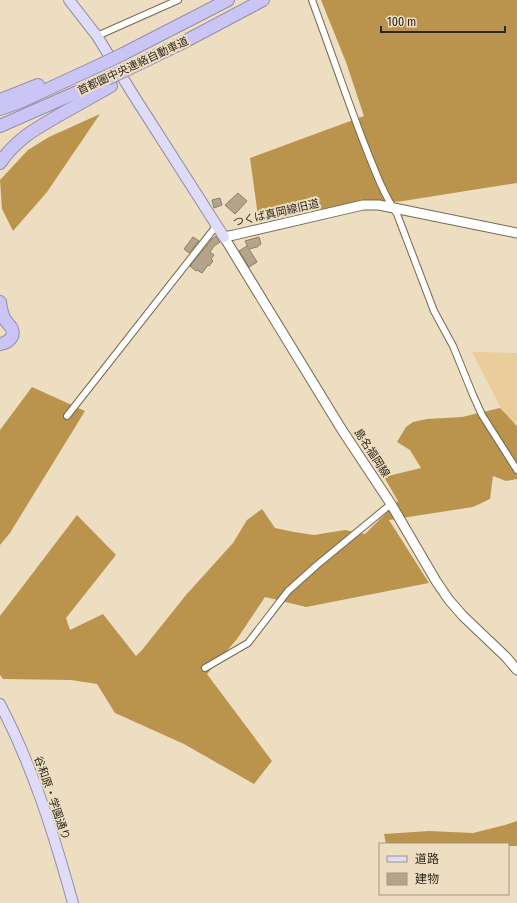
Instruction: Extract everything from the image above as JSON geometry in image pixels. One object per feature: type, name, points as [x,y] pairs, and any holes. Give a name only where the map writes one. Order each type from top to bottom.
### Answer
[{"type":"highway","name":"首都圏中央連絡自動車道","points":[[0,109],[20,102],[228,0]]},
{"type":"highway","name":"首都圏中央連絡自動車道","points":[[0,126],[109,83],[263,0]]},
{"type":"highway","points":[[0,100],[99,62]]},
{"type":"highway","points":[[0,163],[5,155],[20,140],[34,129],[109,83]]},
{"type":"highway","points":[[0,302],[3,315],[13,332],[8,342],[0,344]]},
{"type":"main road","name":"つくば真岡線旧道","points":[[69,0],[97,36],[224,237],[363,205],[380,205],[517,234]]},
{"type":"main road","name":"島名福岡線","points":[[224,237],[342,430],[391,504],[436,581],[449,600],[463,616],[506,657],[517,670]]},
{"type":"main road","name":"谷和原・学園通り","points":[[0,704],[25,757],[47,815],[73,903]]},
{"type":"street","points":[[97,36],[178,0]]},
{"type":"street","points":[[312,0],[376,173],[396,214],[434,311],[453,346],[482,415],[517,470]]},
{"type":"street","points":[[66,416],[217,225]]},
{"type":"street","points":[[205,668],[248,643],[288,591],[391,504]]},
{"type":"shaded area","points":[[321,0],[517,0],[517,183],[403,201],[258,216],[250,158],[364,116],[346,62]]},
{"type":"shaded area","points":[[100,114],[47,192],[13,231],[2,209],[0,180],[28,150],[49,137]]},
{"type":"shaded area","points":[[472,352],[517,353],[517,422],[507,420]]},
{"type":"shaded area","points":[[32,387],[85,411],[10,533],[0,545],[0,430]]},
{"type":"shaded area","points":[[500,408],[517,426],[517,479],[506,481],[493,476],[490,499],[473,507],[389,520],[429,583],[306,607],[265,597],[237,639],[207,674],[272,761],[254,784],[184,744],[115,713],[97,684],[71,680],[3,679],[0,675],[0,616],[77,515],[116,555],[66,618],[70,630],[103,614],[136,656],[186,595],[233,543],[247,520],[262,509],[275,528],[314,535],[345,530],[365,534],[398,501],[384,477],[421,468],[410,450],[397,442],[406,427],[413,422],[427,419],[462,417]]},
{"type":"shaded area","points":[[517,821],[517,846],[509,846],[509,843],[386,843],[384,834],[429,831],[473,833]]},
{"type":"building","points":[[238,193],[247,201],[235,214],[225,205]]},
{"type":"building","points":[[220,198],[222,205],[214,208],[212,200]]},
{"type":"building","points":[[216,236],[220,242],[214,246],[210,252],[214,255],[211,259],[213,261],[202,273],[197,270],[196,271],[190,266]]},
{"type":"building","points":[[193,237],[199,241],[189,253],[184,249]]},
{"type":"building","points":[[259,237],[261,244],[257,247],[249,249],[257,262],[249,267],[239,251],[247,246],[248,247],[245,241]]}]
